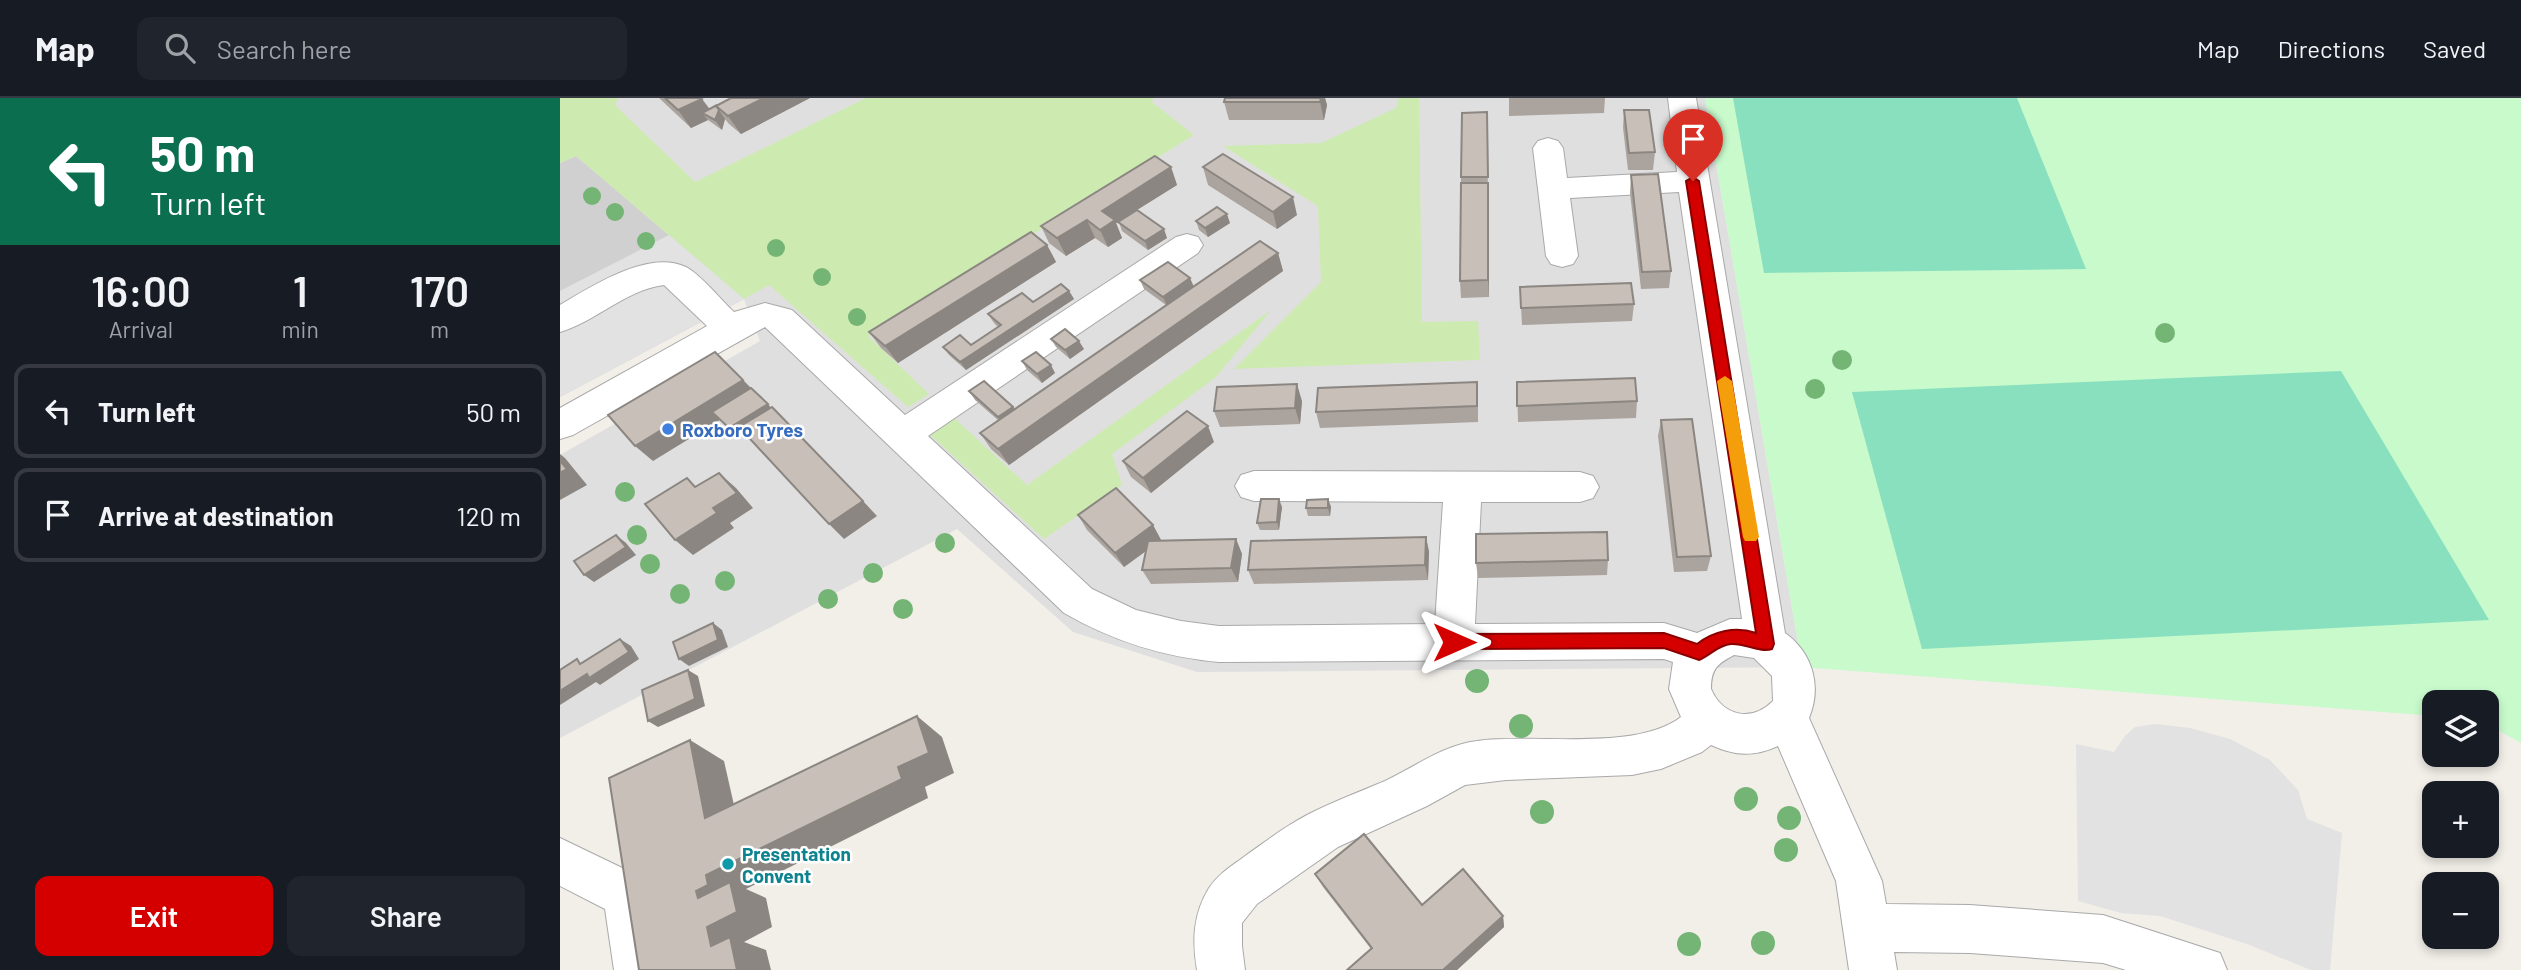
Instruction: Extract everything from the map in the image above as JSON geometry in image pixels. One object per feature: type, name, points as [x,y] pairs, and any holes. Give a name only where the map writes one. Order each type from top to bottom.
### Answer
[{"type":"street","points":[[1682,98],[1766,644]]},
{"type":"street","points":[[1548,148],[1562,256]]},
{"type":"street","points":[[1553,189],[1693,181]]},
{"type":"street","points":[[901,436],[1187,245]]},
{"type":"street","points":[[560,320],[633,281],[668,272],[676,276],[731,329]]},
{"type":"street","points":[[560,425],[731,329],[765,315],[780,319],[1077,601],[1101,615],[1152,636],[1219,644],[1664,641],[1699,652]]},
{"type":"street","points":[[1254,486],[1580,487]]},
{"type":"street","points":[[1454,642],[1463,487]]},
{"type":"street","points":[[1730,637],[1748,638],[1766,644],[1779,653],[1795,678],[1795,699],[1787,718],[1774,728],[1758,734],[1724,730],[1708,721],[1697,709],[1690,694],[1688,679],[1691,664],[1699,652],[1713,642],[1730,637]]},
{"type":"street","points":[[1787,718],[1859,881],[1870,949],[1970,929],[2103,939],[2203,970]]},
{"type":"street","points":[[1221,970],[1215,942],[1224,908],[1240,888],[1311,837],[1414,789],[1444,772],[1477,761],[1588,759],[1643,752],[1669,746],[1693,736],[1708,721]]},
{"type":"street","points":[[560,861],[625,895],[638,970]]},
{"type":"shaded area","points":[[560,98],[1705,98],[1802,667],[1197,672],[1073,632],[957,529],[560,738],[560,455],[760,341],[744,299],[576,156],[560,163]]},
{"type":"shaded area","points":[[576,156],[744,299],[560,397],[560,163]]},
{"type":"shaded area","points":[[669,235],[744,299],[560,397],[560,291]]},
{"type":"shaded area","points":[[2156,724],[2190,728],[2230,739],[2270,760],[2298,790],[2307,819],[2342,833],[2330,970],[2311,970],[2247,944],[2160,916],[2121,913],[2078,901],[2076,744],[2114,752],[2135,727]]},
{"type":"green space","points":[[560,98],[618,98],[615,105],[695,182],[866,98],[1153,98],[1152,102],[1194,135],[868,336],[929,394],[908,407],[769,285],[744,299],[576,156],[560,163]]},
{"type":"green space","points":[[1399,98],[1419,98],[1422,322],[1478,321],[1480,360],[1234,369],[1321,282],[1318,206],[1223,146],[1321,143],[1396,108]]},
{"type":"green space","points":[[1705,98],[2521,98],[2521,743],[2499,731],[2499,690],[2422,690],[2422,715],[1802,667]]},
{"type":"green space","points":[[1733,98],[2017,98],[2086,269],[1764,273]]},
{"type":"green space","points":[[1271,310],[1216,377],[1112,454],[1122,485],[1044,539],[926,431],[950,414],[1027,485]]},
{"type":"green space","points":[[2341,371],[2489,620],[1922,649],[1852,392]]},
{"type":"building","points":[[665,98],[701,98],[702,99],[678,110]]},
{"type":"building","points":[[731,98],[764,98],[728,116],[716,106]]},
{"type":"building","points":[[1225,98],[1321,98],[1320,102],[1224,102]]},
{"type":"building","points":[[717,105],[719,110],[715,120],[702,113]]},
{"type":"building","points":[[1624,110],[1649,110],[1655,152],[1629,153]]},
{"type":"building","points":[[1487,112],[1488,177],[1461,177],[1462,113]]},
{"type":"building","points":[[1223,154],[1293,197],[1273,212],[1203,167]]},
{"type":"building","points":[[1155,156],[1171,167],[1102,211],[1115,220],[1100,230],[1087,220],[1057,238],[1041,226]]},
{"type":"building","points":[[1658,174],[1671,271],[1642,272],[1631,175]]},
{"type":"building","points":[[1461,183],[1488,183],[1488,280],[1460,281]]},
{"type":"building","points":[[1217,207],[1227,214],[1205,228],[1196,221]]},
{"type":"building","points":[[1137,210],[1164,229],[1145,241],[1118,222]]},
{"type":"building","points":[[1031,232],[1047,245],[885,346],[869,332]]},
{"type":"building","points":[[1260,241],[1278,253],[998,449],[980,433]]},
{"type":"building","points":[[1168,262],[1190,278],[1163,297],[1140,280]]},
{"type":"building","points":[[1631,283],[1634,304],[1521,308],[1520,287]]},
{"type":"building","points":[[1061,284],[1069,291],[960,362],[943,347],[960,335],[971,345],[1001,325],[988,314],[1022,293],[1033,302]]},
{"type":"building","points":[[1065,329],[1079,341],[1065,350],[1051,339]]},
{"type":"building","points":[[715,352],[743,380],[635,446],[608,415]]},
{"type":"building","points":[[1036,352],[1051,365],[1037,374],[1022,361]]},
{"type":"building","points":[[1635,378],[1637,401],[1517,406],[1517,382]]},
{"type":"building","points":[[984,381],[1013,407],[998,417],[969,391]]},
{"type":"building","points":[[1477,382],[1477,406],[1316,412],[1318,388]]},
{"type":"building","points":[[1297,384],[1295,408],[1214,411],[1217,387]]},
{"type":"building","points":[[751,388],[768,404],[729,428],[712,412]]},
{"type":"building","points":[[772,407],[863,501],[829,524],[739,427]]},
{"type":"building","points":[[1187,411],[1208,426],[1143,478],[1123,461]]},
{"type":"building","points":[[1692,419],[1711,556],[1677,557],[1661,420]]},
{"type":"building","points":[[560,461],[567,469],[560,473]]},
{"type":"building","points":[[719,473],[737,493],[713,508],[717,513],[675,540],[645,504],[687,478],[695,487]]},
{"type":"building","points":[[1116,488],[1153,525],[1115,553],[1078,515]]},
{"type":"building","points":[[1261,499],[1279,499],[1277,522],[1257,523]]},
{"type":"building","points":[[1328,499],[1328,508],[1306,508],[1307,500]]},
{"type":"building","points":[[1607,532],[1608,560],[1476,563],[1476,534]]},
{"type":"building","points":[[616,535],[626,547],[584,575],[574,561]]},
{"type":"building","points":[[1426,537],[1425,565],[1248,570],[1251,541]]},
{"type":"building","points":[[1236,539],[1231,568],[1142,570],[1148,541]]},
{"type":"building","points":[[713,623],[718,640],[679,659],[673,642]]},
{"type":"building","points":[[620,639],[629,652],[589,678],[587,674],[560,691],[560,670],[577,659],[580,664]]},
{"type":"building","points":[[688,670],[695,699],[648,721],[642,690]]},
{"type":"building","points":[[917,716],[929,753],[898,767],[902,779],[706,875],[708,885],[696,891],[698,898],[730,882],[737,912],[707,927],[711,946],[730,937],[737,970],[639,970],[609,778],[690,740],[705,818]]},
{"type":"building","points":[[1364,834],[1422,905],[1463,869],[1503,916],[1443,970],[1347,970],[1372,948],[1315,874]]},
{"type":"slow traffic","points":[[1725,381],[1751,537]]},
{"type":"place","name":"Roxboro Tyres","points":[[668,429]]},
{"type":"place","name":"Presentation Convent","points":[[728,864]]},
{"type":"route","points":[[1454,642],[1664,641],[1699,652],[1713,642],[1730,637],[1748,638],[1766,644],[1693,181]]}]
